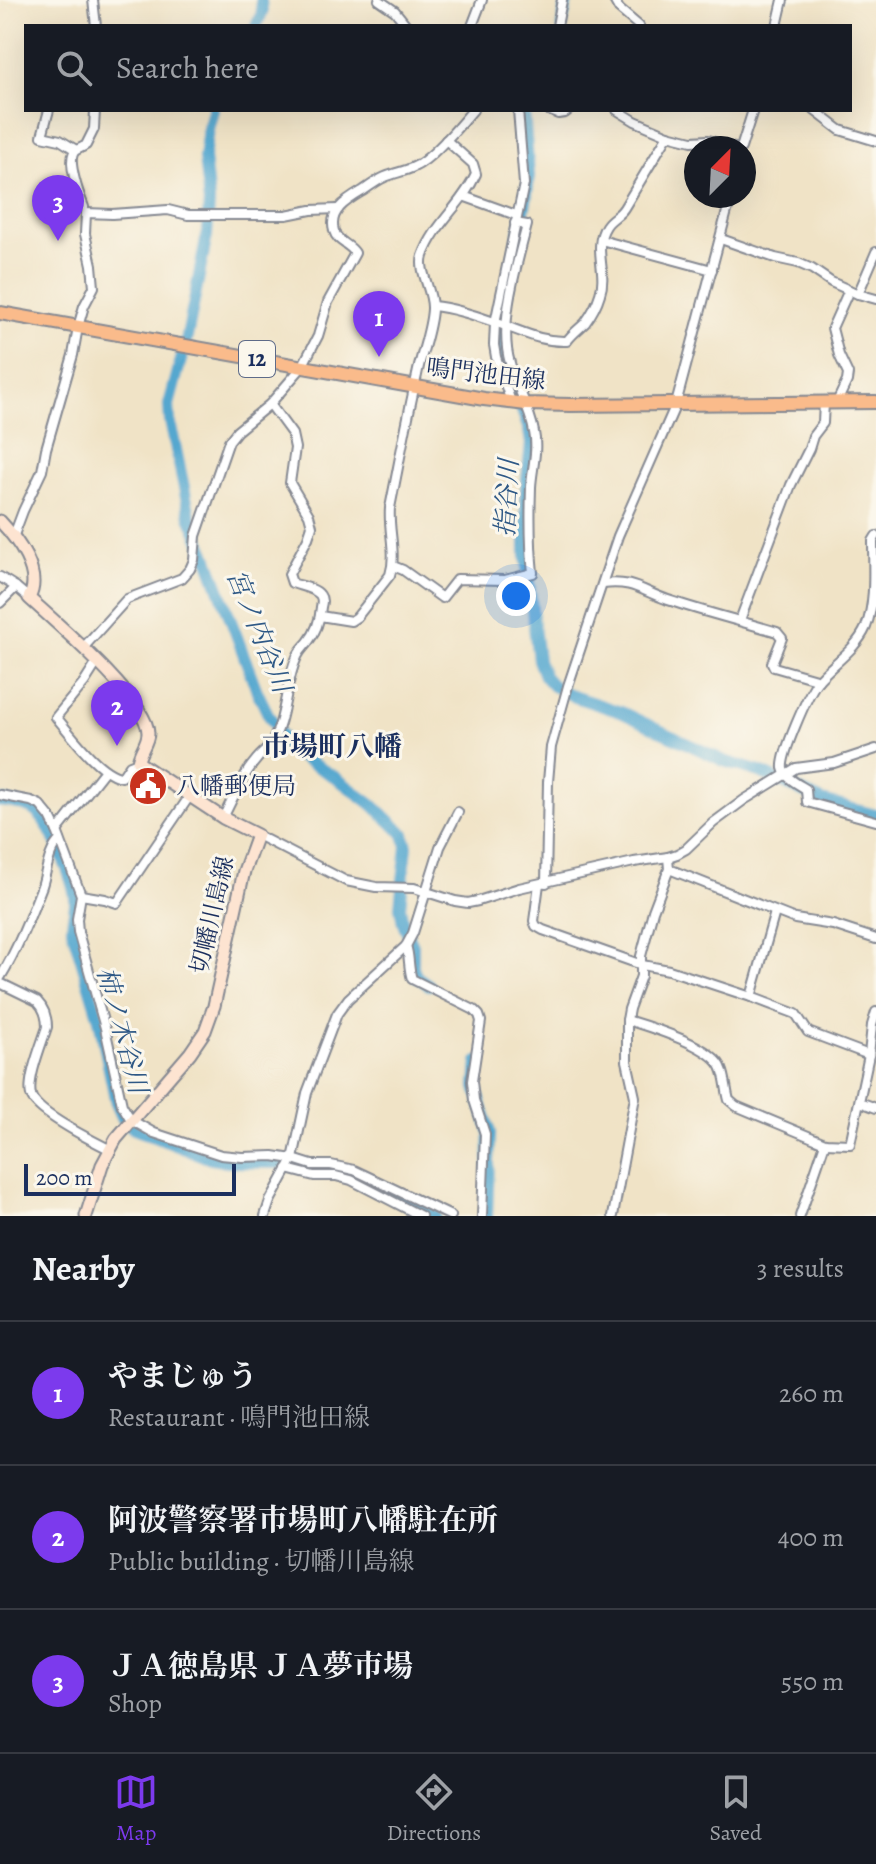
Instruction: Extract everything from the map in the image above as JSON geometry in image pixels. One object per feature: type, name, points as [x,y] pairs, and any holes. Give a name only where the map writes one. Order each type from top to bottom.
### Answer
[{"type":"main road","name":"鳴門池田線","points":[[0,313],[519,403],[876,402]]},
{"type":"main road","points":[[0,521],[23,550],[33,577],[33,590],[29,598],[98,661],[145,720],[148,732],[138,762]]},
{"type":"main road","name":"切幡川島線","points":[[86,1216],[109,1149],[196,1046],[205,1031],[214,1006],[244,871],[257,835],[223,818],[138,762]]},
{"type":"street","points":[[93,0],[96,24]]},
{"type":"street","points":[[379,0],[395,11],[405,24]]},
{"type":"street","points":[[473,24],[482,0]]},
{"type":"street","points":[[557,24],[562,0]]},
{"type":"street","points":[[614,0],[619,9],[637,24]]},
{"type":"street","points":[[777,24],[783,0]]},
{"type":"street","points":[[48,112],[42,136],[60,140],[76,150]]},
{"type":"street","points":[[84,207],[77,188],[72,153],[86,145],[94,129],[95,112]]},
{"type":"street","points":[[83,648],[127,599],[182,578],[190,569],[196,536],[229,441],[270,404],[302,367],[318,336],[328,302],[355,253],[333,231],[338,209],[384,177],[411,169],[427,159],[471,112]]},
{"type":"street","points":[[518,112],[524,184],[519,221]]},
{"type":"street","points":[[621,112],[635,121],[684,139]]},
{"type":"street","points":[[745,136],[752,112]]},
{"type":"street","points":[[817,112],[840,130],[876,141]]},
{"type":"street","points":[[432,306],[537,338],[567,341],[585,323],[602,290],[599,253],[605,228],[618,217],[668,135]]},
{"type":"street","points":[[320,616],[351,621],[357,617],[390,575],[393,566],[390,508],[432,306],[421,268],[423,257],[438,228],[476,174],[473,164],[446,140]]},
{"type":"street","points":[[393,566],[442,598],[457,579],[505,580],[533,573],[531,507],[534,432],[496,357],[494,345],[512,291],[527,225],[463,196]]},
{"type":"street","points":[[728,208],[676,404],[623,522],[551,747],[543,883],[534,921],[536,926],[642,965],[669,970],[796,1014],[808,1032],[869,1055]]},
{"type":"street","points":[[14,535],[42,471],[78,327],[94,287],[85,234],[86,213],[168,210],[188,215],[286,215],[338,209]]},
{"type":"street","points":[[721,239],[798,263],[854,292],[876,299]]},
{"type":"street","points":[[601,240],[712,270]]},
{"type":"street","points":[[740,620],[791,485],[813,436],[848,374],[832,328],[876,252]]},
{"type":"street","points":[[501,325],[519,403]]},
{"type":"street","points":[[223,818],[240,783],[270,746],[284,711],[295,660],[316,628],[322,602],[321,596],[314,591],[292,583],[289,574],[312,526],[290,483],[295,448],[292,434],[270,404]]},
{"type":"street","points":[[780,777],[801,713],[818,681],[839,662],[867,624],[873,589],[873,541],[876,536]]},
{"type":"street","points":[[0,577],[29,598]]},
{"type":"street","points":[[603,584],[628,583],[668,599],[777,632],[782,638],[772,663],[774,667],[818,681]]},
{"type":"street","points":[[0,603],[16,587]]},
{"type":"street","points":[[98,661],[56,717],[81,746],[115,776],[122,777],[130,765],[138,762]]},
{"type":"street","points":[[257,835],[346,881],[376,887],[425,890],[468,903],[502,892],[668,857],[686,849],[713,823],[796,768],[834,763],[876,749]]},
{"type":"street","points":[[105,770],[57,839],[41,888],[0,980],[37,1001],[47,1021],[34,1068],[33,1099],[44,1110],[88,1139],[109,1149]]},
{"type":"street","points":[[780,777],[806,794],[807,802],[876,821]]},
{"type":"street","points":[[0,795],[31,801],[40,805],[50,817],[81,895],[78,932],[129,1123],[221,1155],[273,1156],[314,1176],[351,1180],[421,1216]]},
{"type":"street","points":[[81,895],[117,903],[189,797]]},
{"type":"street","points":[[265,1216],[290,1164],[307,1093],[337,1014],[348,999],[407,944],[440,847],[458,812]]},
{"type":"street","points":[[613,1216],[635,1097],[627,1061],[627,1020],[641,976],[641,956],[650,923],[669,869],[668,857]]},
{"type":"street","points":[[669,869],[795,919],[833,925],[876,939]]},
{"type":"street","points":[[751,997],[775,912]]},
{"type":"street","points":[[407,944],[412,979],[474,1010],[481,1021],[472,1081],[474,1100],[485,1134],[482,1216]]},
{"type":"street","points":[[627,1020],[663,1030],[710,1054],[722,1066],[729,1100],[736,1106],[825,1143],[850,1144],[876,1012]]},
{"type":"street","points":[[860,1102],[876,1108]]},
{"type":"street","points":[[800,1216],[825,1143]]},
{"type":"street","points":[[290,1164],[331,1165],[354,1170],[451,1216]]},
{"type":"waterway","name":"宮ノ内谷川","points":[[257,24],[262,13],[261,0]]},
{"type":"waterway","name":"指谷川","points":[[562,24],[567,0]]},
{"type":"waterway","name":"宮ノ内谷川","points":[[212,112],[204,158],[209,202],[207,235],[187,337],[169,405],[190,516],[257,691],[288,747],[374,806],[404,834],[407,846],[400,907],[413,945],[416,976],[429,985]]},
{"type":"waterway","name":"指谷川","points":[[524,112],[529,176],[499,340],[531,444],[526,490],[526,557],[538,660],[544,676],[553,686],[575,697],[621,712],[724,761],[760,772],[822,801],[876,815]]},
{"type":"waterway","name":"柿ノ木谷川","points":[[0,801],[36,812],[48,827],[65,865],[75,898],[72,929],[99,1019],[116,1103],[123,1119],[134,1129],[211,1159],[284,1163],[313,1171],[336,1170],[353,1174],[435,1216]]},
{"type":"waterway","name":"宮ノ内谷川","points":[[478,1062],[476,1087],[490,1133],[487,1216]]},
{"type":"place","name":"ＪＡ徳島県 ＪＡ夢市場","points":[[58,241]]},
{"type":"place","name":"やまじゅう","points":[[379,357]]},
{"type":"place","name":"阿波警察署市場町八幡駐在所","points":[[117,746]]},
{"type":"place","name":"八幡郵便局","points":[[148,786]]},
{"type":"district","name":"市場町八幡","points":[[332,747]]}]
